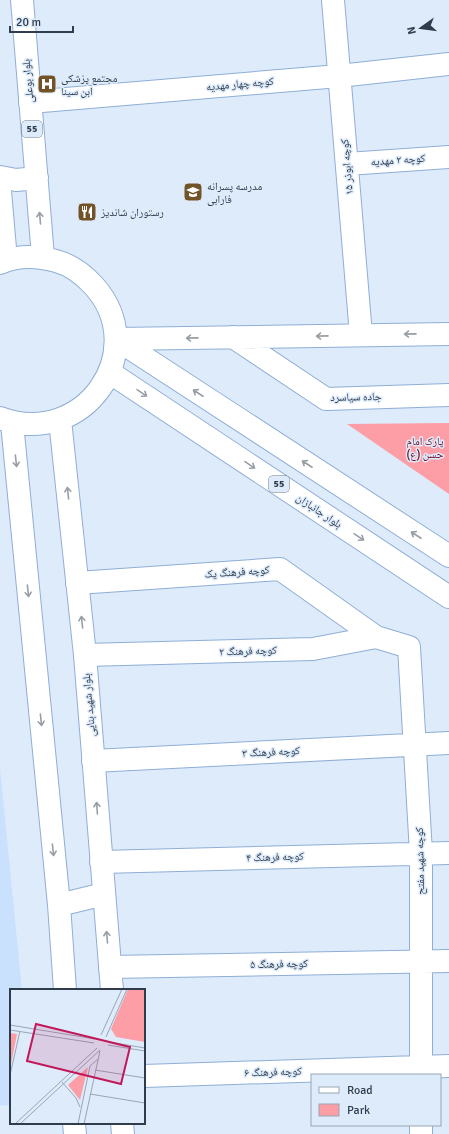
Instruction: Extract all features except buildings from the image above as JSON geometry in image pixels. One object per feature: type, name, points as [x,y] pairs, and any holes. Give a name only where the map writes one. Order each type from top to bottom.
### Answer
[{"type":"street","name":"بلوار بوعلی","points":[[22,0],[43,257]]},
{"type":"street","name":"کوچه ابوذر ۱۵","points":[[333,0],[361,335]]},
{"type":"street","name":"کوچه چهار مهدیه","points":[[30,102],[339,76],[449,64]]},
{"type":"street","name":"کوچه ۲ مهدیه","points":[[347,164],[449,157]]},
{"type":"street","points":[[0,177],[16,180],[37,178]]},
{"type":"street","points":[[0,192],[3,262],[24,257],[43,257],[66,264],[86,277],[102,295],[112,316],[116,340],[110,372],[98,393],[81,409],[60,420],[44,424],[28,425],[6,420],[59,905],[65,989]]},
{"type":"street","points":[[116,340],[449,334]]},
{"type":"street","name":"جاده سیاسرد","points":[[233,337],[326,399],[449,395]]},
{"type":"street","points":[[116,340],[449,556]]},
{"type":"street","name":"بلوار جانبازان","points":[[110,372],[449,596]]},
{"type":"street","name":"بلوار شهید بنایی","points":[[60,420],[85,655],[112,989]]},
{"type":"street","name":"کوچه فرهنگ یک","points":[[77,583],[280,569],[376,637]]},
{"type":"street","name":"کوچه فرهنگ ۲","points":[[85,655],[313,649],[376,637],[409,647]]},
{"type":"street","name":"کوچه شهید مفتح","points":[[409,647],[421,853],[421,1071]]},
{"type":"street","name":"کوچه فرهنگ ۳","points":[[94,761],[449,743]]},
{"type":"street","name":"کوچه فرهنگ ۴","points":[[101,862],[449,853]]},
{"type":"street","points":[[59,905],[104,894]]},
{"type":"street","name":"کوچه فرهنگ ۵","points":[[110,967],[449,961]]},
{"type":"street","name":"کوچه فرهنگ ۶","points":[[145,1076],[421,1071],[449,1066]]},
{"type":"street","points":[[74,1124],[75,1134]]},
{"type":"street","points":[[122,1124],[123,1134]]},
{"type":"shaded area","points":[[0,768],[22,989],[10,989],[10,1105],[0,1106]]},
{"type":"green space","name":"پارک امام حسن (ع)","points":[[449,423],[449,494],[347,424]]},
{"type":"place","name":"مجتمع پزشکی ابن سینا","points":[[47,84]]},
{"type":"place","name":"مدرسه پسرانه فارابی","points":[[193,192]]},
{"type":"place","name":"رستوران شاندیز","points":[[87,212]]}]
